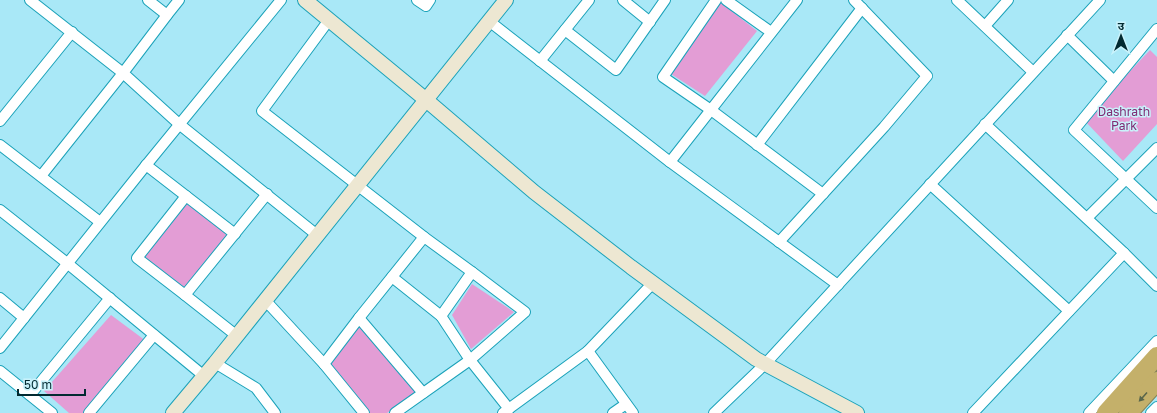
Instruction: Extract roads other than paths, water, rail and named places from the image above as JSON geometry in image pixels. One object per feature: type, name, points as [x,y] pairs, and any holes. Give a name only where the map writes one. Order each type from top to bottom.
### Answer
[{"type":"highway","points":[[1106,413],[1157,356]]},
{"type":"highway","points":[[1128,413],[1157,381]]},
{"type":"street","points":[[30,0],[123,73],[179,124],[317,235]]},
{"type":"street","points":[[148,0],[167,14]]},
{"type":"street","points":[[41,176],[179,0]]},
{"type":"street","points":[[0,348],[179,124],[281,0]]},
{"type":"street","points":[[304,0],[425,99],[534,192],[756,360],[857,413]]},
{"type":"street","points":[[417,0],[426,6],[430,0]]},
{"type":"street","points":[[173,413],[237,336],[425,99],[506,0]]},
{"type":"street","points":[[540,61],[589,0]]},
{"type":"street","points":[[623,0],[650,22]]},
{"type":"street","points":[[565,30],[616,70],[665,0]]},
{"type":"street","points":[[716,0],[664,77],[711,110],[823,194]]},
{"type":"street","points":[[726,0],[771,32]]},
{"type":"street","points":[[670,162],[797,0]]},
{"type":"street","points":[[779,242],[884,127],[927,76],[854,0]]},
{"type":"street","points":[[957,0],[1033,72]]},
{"type":"street","points":[[985,26],[1008,0]]},
{"type":"street","points":[[714,413],[765,364],[1100,0]]},
{"type":"street","points":[[757,144],[862,8]]},
{"type":"street","points":[[329,20],[262,111],[424,237],[525,312],[470,360],[395,413]]},
{"type":"street","points":[[489,21],[670,162],[838,285]]},
{"type":"street","points":[[0,121],[72,32]]},
{"type":"street","points":[[1068,35],[1114,81]]},
{"type":"street","points":[[1155,36],[1114,81],[1074,130],[1157,208]]},
{"type":"street","points":[[985,124],[1087,218],[1157,286]]},
{"type":"street","points":[[0,145],[100,222]]},
{"type":"street","points":[[1087,218],[1157,148]]},
{"type":"street","points":[[146,165],[235,234]]},
{"type":"street","points":[[930,184],[1069,311]]},
{"type":"street","points":[[186,295],[266,194]]},
{"type":"street","points":[[186,196],[137,258],[237,336]]},
{"type":"street","points":[[0,210],[68,263],[204,376]]},
{"type":"street","points":[[324,364],[424,237]]},
{"type":"street","points":[[974,413],[1124,253]]},
{"type":"street","points":[[441,316],[472,272]]},
{"type":"street","points":[[392,277],[441,316],[506,411],[588,350],[653,283]]},
{"type":"street","points":[[0,298],[24,318]]},
{"type":"street","points":[[30,395],[110,298]]},
{"type":"street","points":[[265,300],[324,364],[364,413]]},
{"type":"street","points":[[359,318],[423,393]]},
{"type":"street","points":[[89,413],[154,335]]},
{"type":"street","points":[[1089,413],[1157,341]]},
{"type":"street","points":[[588,350],[632,413]]},
{"type":"street","points":[[215,363],[256,388],[272,412]]},
{"type":"street","points":[[0,371],[52,413]]},
{"type":"street","points":[[613,413],[626,404]]},
{"type":"street","points":[[1151,413],[1157,407]]},
{"type":"park label","name":"Dashrath Park","points":[[1124,118]]}]
